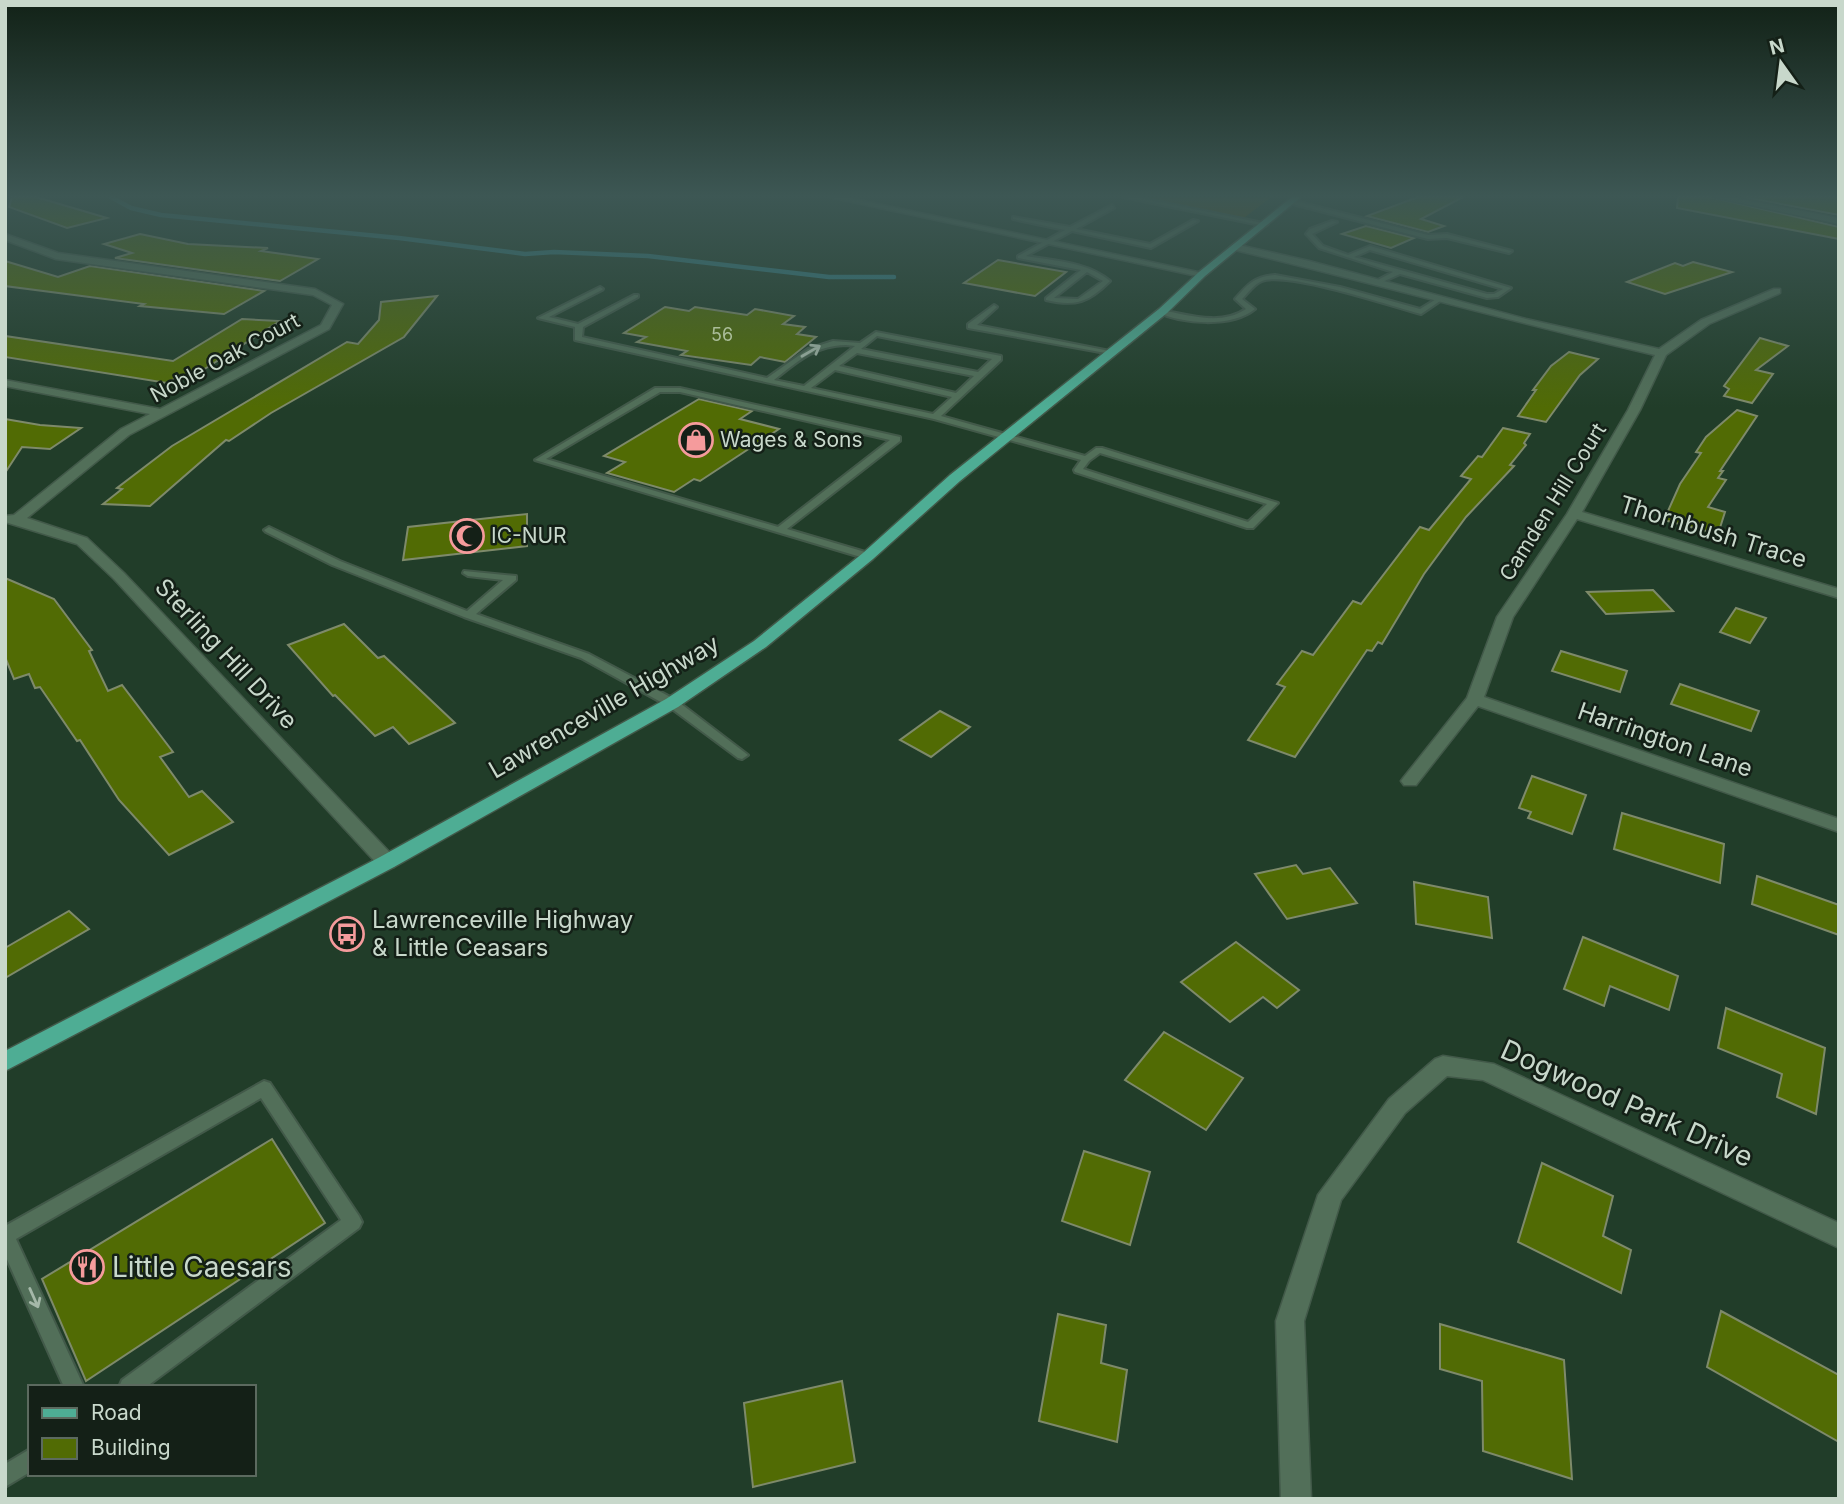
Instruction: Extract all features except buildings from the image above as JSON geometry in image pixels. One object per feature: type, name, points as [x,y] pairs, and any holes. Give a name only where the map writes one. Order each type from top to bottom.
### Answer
[{"type":"main road","name":"Lawrenceville Highway","points":[[5,1062],[387,862],[672,703],[760,644],[868,556],[955,478],[1161,312],[1210,267]]},
{"type":"street","name":"Noble Oak Court","points":[[11,519],[125,432],[325,327],[338,304],[314,292],[136,267]]},
{"type":"street","points":[[1169,267],[1202,274]]},
{"type":"street","points":[[1317,267],[1524,322],[1661,353]]},
{"type":"street","name":"Camden Hill Court","points":[[1410,781],[1475,699],[1505,617],[1574,514],[1634,410],[1661,353],[1704,322],[1777,291]]},
{"type":"street","points":[[5,383],[163,412]]},
{"type":"street","name":"Thornbush Trace","points":[[1574,514],[1839,594]]},
{"type":"street","name":"Sterling Hill Drive","points":[[11,519],[82,541],[119,576],[387,862]]},
{"type":"street","name":"Harrington Lane","points":[[1475,699],[1839,826]]},
{"type":"street","name":"Dogwood Park Drive","points":[[1296,1499],[1290,1321],[1329,1195],[1397,1107],[1443,1066],[1486,1071],[1839,1236]]},
{"type":"lane","points":[[1072,267],[1086,270],[1097,273],[1107,281],[1084,301],[1064,302],[1048,299],[1086,270]]},
{"type":"lane","points":[[1383,267],[1487,296],[1496,296],[1508,288],[1436,267]]},
{"type":"lane","points":[[1378,282],[1399,272]]},
{"type":"lane","points":[[1161,312],[1208,321],[1239,319],[1251,309],[1238,299],[1260,279],[1269,278],[1324,286],[1421,312],[1440,299]]},
{"type":"lane","points":[[600,289],[542,318],[579,326],[636,296]]},
{"type":"lane","points":[[994,307],[971,326],[1111,352]]},
{"type":"lane","points":[[579,326],[578,338],[935,417],[1086,459],[1099,450],[1273,503],[1250,526],[1078,470],[1086,459]]},
{"type":"lane","points":[[805,390],[876,334],[998,358],[935,417]]},
{"type":"lane","points":[[768,381],[818,345],[839,342],[980,375]]},
{"type":"lane","points":[[832,367],[957,396]]},
{"type":"lane","points":[[779,531],[897,439],[680,390],[658,390],[539,460],[779,531],[868,556]]},
{"type":"lane","points":[[269,530],[336,563],[468,615],[585,656],[672,703],[742,755]]},
{"type":"lane","points":[[468,573],[512,578],[468,615]]},
{"type":"lane","points":[[73,1385],[6,1236],[264,1088],[353,1222],[132,1385]]},
{"type":"lane","points":[[5,1477],[28,1460]]},
{"type":"waterway","points":[[744,267],[829,277],[894,277]]},
{"type":"place","name":"Wages & Sons","points":[[696,440]]},
{"type":"place","name":"IC-NUR","points":[[467,536]]},
{"type":"place","name":"Lawrenceville Highway & Little Ceasars","points":[[347,934]]},
{"type":"place","name":"Little Caesars","points":[[87,1267]]}]
